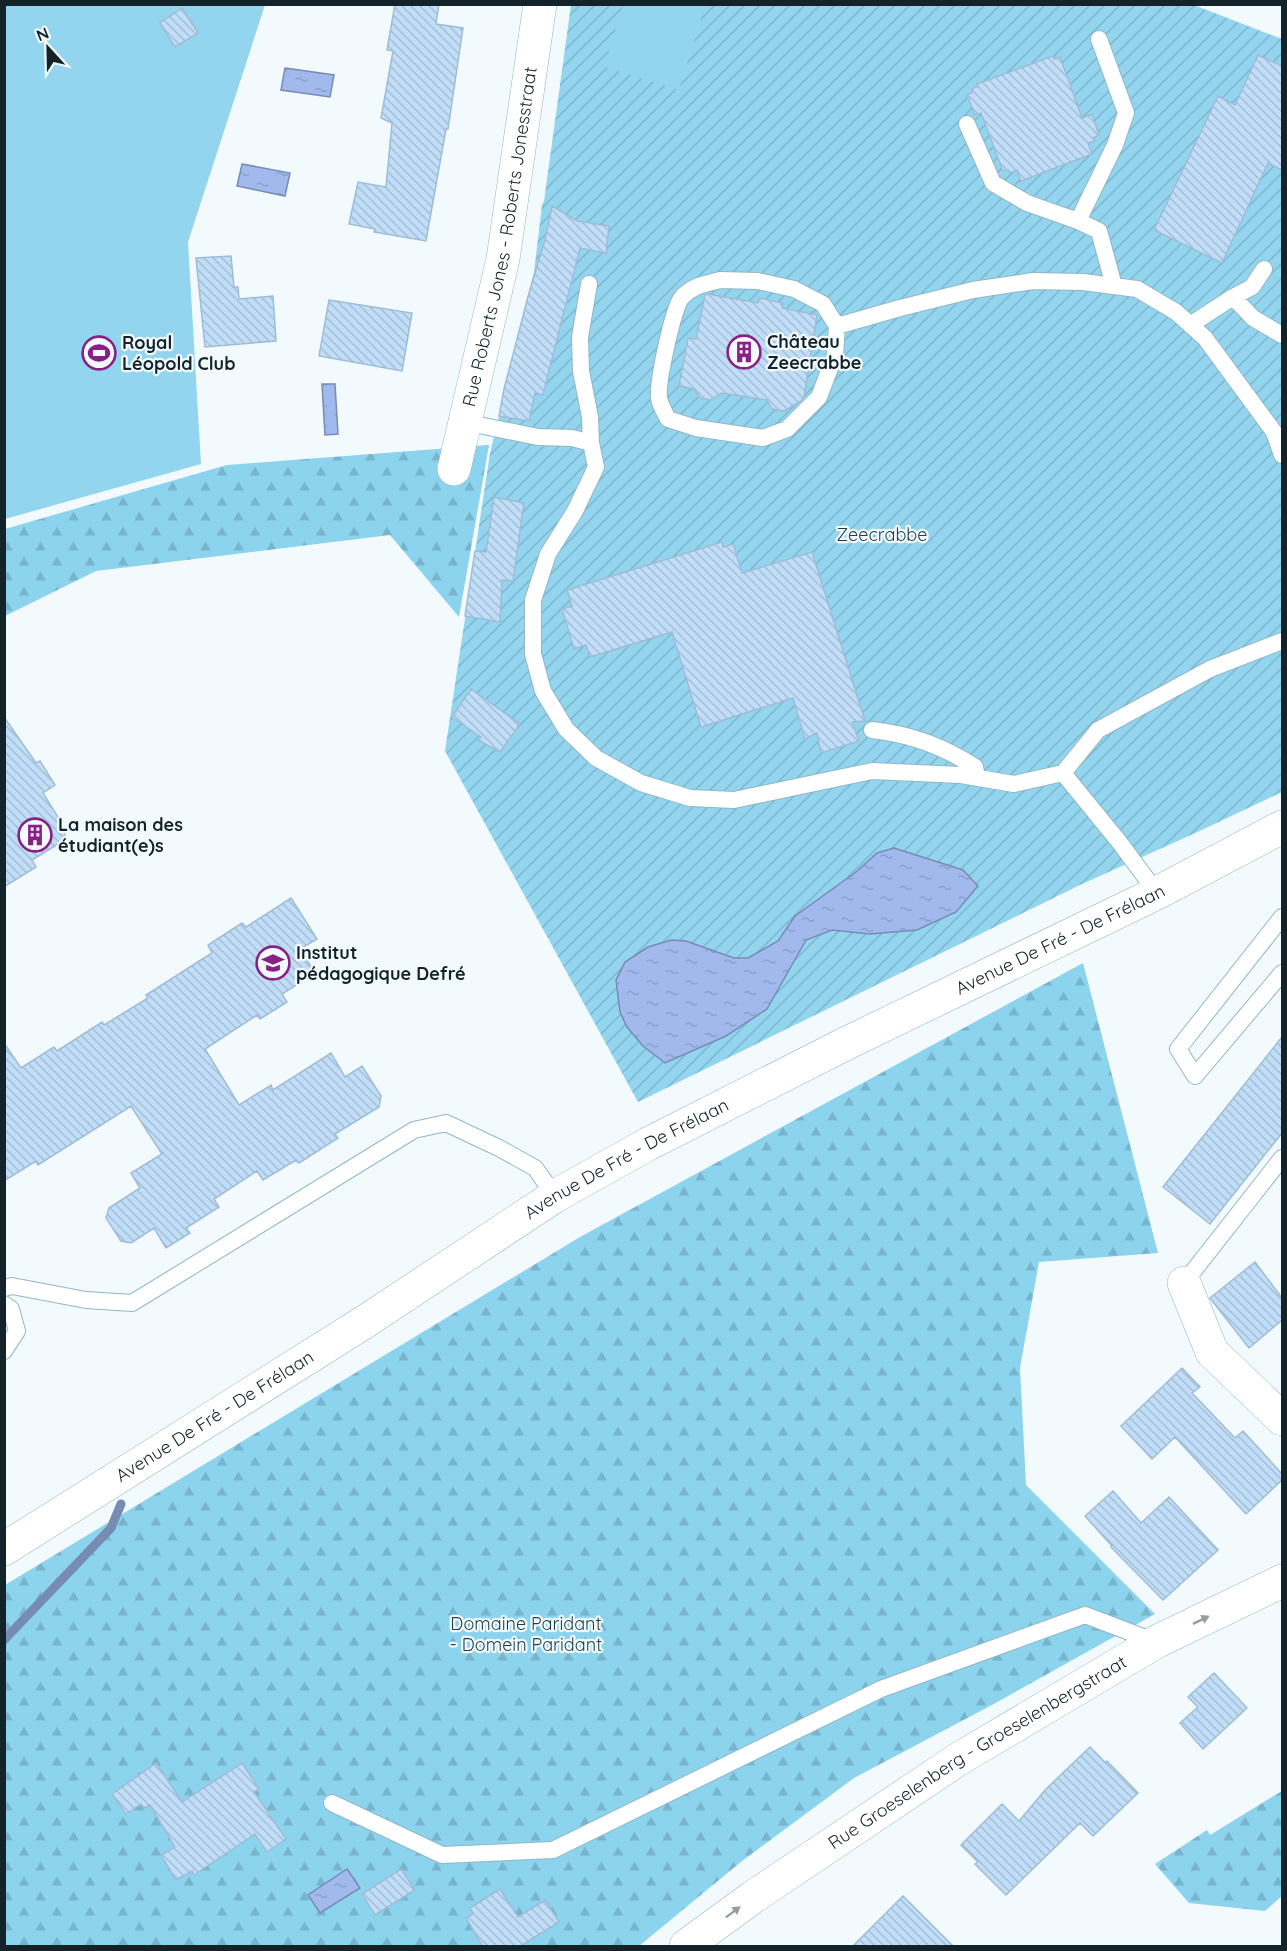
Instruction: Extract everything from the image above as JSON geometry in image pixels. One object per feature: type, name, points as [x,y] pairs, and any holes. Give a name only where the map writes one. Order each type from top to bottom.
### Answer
[{"type":"main road","name":"Rue Roberts Jones - Roberts Jonesstraat","points":[[454,469],[503,259],[540,4]]},
{"type":"main road","name":"Avenue De Fré - De Frélaan","points":[[4,1549],[353,1329],[555,1196],[648,1144],[847,1043],[1157,893],[1282,828]]},
{"type":"main road","points":[[1185,1283],[1212,1352],[1282,1419]]},
{"type":"main road","name":"Rue Groeselenberg - Groeselenbergstraat","points":[[686,1947],[753,1897],[957,1760],[1156,1642],[1282,1581]]},
{"type":"lane","points":[[1078,221],[1115,145],[1126,113],[1099,39]]},
{"type":"lane","points":[[967,123],[993,183],[1027,203],[1099,231],[1114,286]]},
{"type":"lane","points":[[1190,325],[1252,286],[1264,269]]},
{"type":"lane","points":[[720,280],[758,281],[794,289],[823,304],[837,326],[835,356],[819,397],[787,429],[763,438],[696,428],[668,419],[659,399],[669,334],[680,299],[696,286],[720,280]]},
{"type":"lane","points":[[837,326],[973,290],[1033,281],[1083,282],[1137,289],[1176,312],[1205,338],[1274,432],[1282,456]]},
{"type":"lane","points":[[589,284],[580,338],[581,371],[596,467],[575,511],[548,554],[533,600],[533,654],[543,691],[566,729],[596,758],[641,783],[690,798],[734,800],[872,771],[961,775],[1014,784],[1063,773],[1098,730],[1210,669],[1282,642]]},
{"type":"lane","points":[[1233,297],[1253,318],[1282,334]]},
{"type":"lane","points":[[464,422],[538,436],[572,438],[591,443]]},
{"type":"lane","points":[[872,730],[907,736],[954,753],[975,767],[977,778]]},
{"type":"lane","points":[[1063,773],[1157,893]]},
{"type":"lane","points":[[1282,917],[1178,1049],[1195,1076],[1282,973]]},
{"type":"lane","points":[[4,1288],[12,1286],[86,1300],[132,1303],[414,1130],[446,1123],[536,1168],[555,1196]]},
{"type":"lane","points":[[1185,1283],[1282,1158]]},
{"type":"lane","points":[[4,1304],[11,1309],[17,1331],[4,1351]]},
{"type":"lane","points":[[332,1803],[442,1856],[553,1850],[881,1689],[1085,1615],[1156,1642]]},
{"type":"green space","name":"Royal Léopold Club","points":[[5,5],[265,5],[188,242],[201,464],[5,519]]},
{"type":"green space","name":"Zeecrabbe","points":[[571,5],[1194,5],[1282,39],[1282,792],[1082,884],[638,1102],[445,751],[490,453],[534,272]]},
{"type":"green space","points":[[623,5],[705,5],[679,90],[604,67]]},
{"type":"green space","points":[[489,445],[459,617],[390,535],[96,571],[5,616],[5,529],[227,465]]},
{"type":"green space","name":"Domaine Paridant - Domein Paridant","points":[[1083,963],[1158,1253],[1039,1262],[1020,1368],[1026,1485],[1155,1614],[990,1706],[854,1778],[742,1861],[639,1946],[5,1946],[5,1585],[580,1237]]},
{"type":"green space","points":[[1282,1791],[1282,1896],[1265,1911],[1189,1903],[1155,1864],[1207,1830],[1210,1835]]},
{"type":"water","points":[[285,68],[334,75],[330,97],[281,90]]},
{"type":"water","points":[[242,164],[290,173],[285,196],[237,186]]},
{"type":"water","points":[[322,384],[335,384],[338,434],[325,435]]},
{"type":"water","points":[[894,848],[963,870],[978,886],[956,912],[917,930],[870,934],[832,930],[806,940],[767,1009],[726,1036],[665,1063],[643,1046],[627,1027],[620,1012],[616,980],[625,962],[648,947],[671,940],[686,941],[734,958],[748,958],[778,941],[795,916],[856,872],[877,853]]},
{"type":"water","points":[[347,1869],[360,1888],[320,1913],[308,1895]]},
{"type":"building","points":[[395,4],[439,4],[436,24],[463,28],[448,129],[446,129],[426,241],[374,232],[375,229],[349,224],[358,182],[386,187],[392,123],[381,118],[393,51],[387,50]]},
{"type":"building","points":[[182,8],[198,33],[175,47],[160,23]]},
{"type":"building","points":[[1258,55],[1282,66],[1282,170],[1268,163],[1222,263],[1154,230],[1218,96],[1235,105]]},
{"type":"building","points":[[1053,56],[1054,59],[1060,57],[1082,118],[1092,114],[1099,135],[1093,138],[1095,141],[1088,143],[1092,154],[1021,181],[1017,170],[1010,173],[1008,170],[1003,171],[981,113],[975,115],[967,95],[973,92],[972,89],[978,86],[977,84]]},
{"type":"building","points":[[552,206],[577,221],[609,226],[606,253],[580,248],[543,395],[535,393],[529,421],[499,416],[504,389],[545,240]]},
{"type":"building","points":[[231,256],[234,287],[238,287],[239,299],[273,296],[276,341],[205,347],[196,258]]},
{"type":"building","name":"Château Zeecrabbe","points":[[705,295],[758,303],[759,298],[783,303],[782,308],[817,315],[804,397],[801,401],[784,411],[772,409],[767,400],[722,393],[710,400],[700,398],[694,389],[679,386],[688,338],[696,339]]},
{"type":"building","points":[[329,300],[412,313],[402,371],[319,356]]},
{"type":"building","points":[[494,497],[524,503],[513,581],[502,580],[500,622],[465,616],[475,551],[486,552]]},
{"type":"building","points":[[722,542],[723,547],[733,544],[742,573],[812,552],[865,721],[852,722],[859,741],[821,753],[817,733],[805,739],[793,698],[701,727],[672,632],[590,657],[586,645],[574,649],[562,609],[572,606],[567,590]]},
{"type":"building","points":[[471,689],[520,724],[500,752],[478,740],[481,737],[452,717]]},
{"type":"building","name":"La maison des étudiant(e)s","points":[[4,717],[36,763],[40,761],[55,785],[43,793],[66,830],[63,841],[32,860],[36,867],[4,887]]},
{"type":"building","points":[[291,898],[317,939],[300,949],[315,973],[282,994],[287,1002],[260,1019],[257,1015],[205,1049],[239,1105],[271,1085],[273,1090],[331,1053],[345,1077],[362,1066],[381,1096],[379,1107],[335,1134],[338,1138],[299,1163],[296,1160],[263,1180],[257,1171],[214,1199],[219,1207],[186,1228],[190,1233],[166,1248],[154,1228],[131,1243],[121,1241],[106,1218],[109,1208],[140,1188],[131,1173],[162,1154],[131,1106],[38,1165],[36,1161],[4,1181],[4,1043],[21,1068],[54,1047],[57,1051],[102,1022],[104,1025],[148,998],[146,995],[212,953],[208,945],[242,923],[246,927]]},
{"type":"building","points":[[1282,1037],[1282,1133],[1210,1224],[1163,1187]]},
{"type":"building","points":[[1255,1262],[1282,1298],[1282,1320],[1249,1348],[1210,1298]]},
{"type":"building","points":[[1182,1368],[1200,1387],[1192,1393],[1235,1438],[1243,1431],[1282,1474],[1282,1480],[1246,1514],[1175,1437],[1152,1459],[1121,1426]]},
{"type":"building","points":[[1113,1491],[1141,1523],[1169,1497],[1218,1550],[1163,1600],[1111,1547],[1085,1516]]},
{"type":"building","points":[[1214,1673],[1247,1708],[1203,1749],[1180,1723],[1198,1707],[1188,1697]]},
{"type":"building","points":[[1090,1747],[1138,1793],[1093,1836],[1080,1823],[1006,1895],[975,1864],[978,1862],[961,1845],[1002,1804],[1019,1821],[1046,1789]]},
{"type":"building","points":[[156,1763],[182,1802],[242,1763],[259,1789],[254,1792],[286,1839],[267,1852],[255,1834],[194,1875],[192,1871],[176,1880],[161,1855],[175,1847],[150,1805],[144,1808],[141,1804],[126,1814],[112,1794]]},
{"type":"building","points":[[401,1869],[415,1890],[375,1915],[362,1894]]},
{"type":"building","points":[[500,1889],[518,1917],[545,1900],[559,1922],[519,1947],[483,1947],[466,1918],[473,1914],[470,1908]]},
{"type":"building","points":[[903,1896],[954,1947],[852,1947]]},
{"type":"waterway","points":[[4,1640],[111,1528],[121,1504]]},
{"type":"place","name":"Château Zeecrabbe","points":[[744,352]]},
{"type":"place","name":"Royal Léopold Club","points":[[99,353]]},
{"type":"place","name":"La maison des étudiant(e)s","points":[[35,835]]},
{"type":"place","name":"Institut pédagogique Defré","points":[[273,963]]}]
